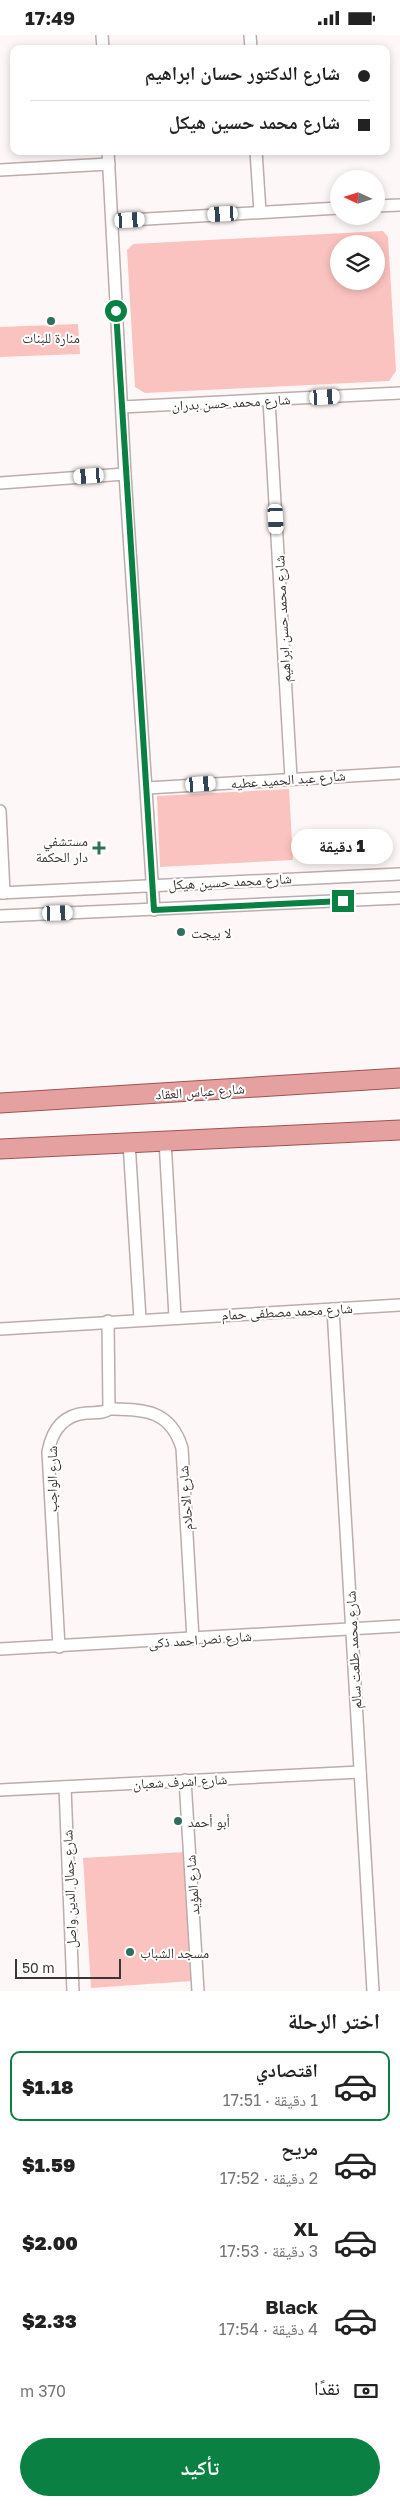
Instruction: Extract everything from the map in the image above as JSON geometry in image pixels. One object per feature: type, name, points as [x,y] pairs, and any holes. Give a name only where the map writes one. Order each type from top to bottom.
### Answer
[{"type":"main road","name":"شارع عباس العقاد","points":[[0,1103],[400,1078]]},
{"type":"main road","points":[[0,1149],[400,1130]]},
{"type":"street","points":[[108,155],[125,474],[154,910]]},
{"type":"street","points":[[256,155],[260,212]]},
{"type":"street","points":[[0,170],[109,164]]},
{"type":"street","points":[[385,206],[400,205]]},
{"type":"street","points":[[112,221],[330,208]]},
{"type":"street","name":"شارع محمد حسن بدران","points":[[122,407],[400,393]]},
{"type":"street","name":"شارع محمد حسن ابراهيم","points":[[269,400],[291,778]]},
{"type":"street","points":[[0,483],[125,474]]},
{"type":"street","name":"شارع عبد الحميد عطيه","points":[[147,788],[400,773]]},
{"type":"street","points":[[0,811],[2,893]]},
{"type":"street","name":"شارع محمد حسين هيكل","points":[[2,893],[400,873]]},
{"type":"street","name":"شارع محمد حسين هيكل","points":[[0,916],[400,898]]},
{"type":"street","points":[[165,1140],[175,1317]]},
{"type":"street","points":[[129,1142],[140,1319]]},
{"type":"street","name":"شارع محمد مصطفى حمام","points":[[0,1329],[140,1319],[400,1305]]},
{"type":"street","name":"شارع محمد طلعت سالم","points":[[333,1309],[373,1991]]},
{"type":"street","points":[[108,1321],[110,1409]]},
{"type":"street","name":"شارع الاحلام","points":[[110,1409],[153,1413],[169,1423],[179,1439],[182,1448],[193,1639]]},
{"type":"street","name":"شارع الواجب","points":[[59,1647],[48,1465],[50,1440],[55,1429],[69,1418],[110,1409]]},
{"type":"street","name":"شارع نصر احمد ذكى","points":[[0,1649],[400,1626]]},
{"type":"street","name":"شارع اشرف شعبان","points":[[0,1791],[360,1772]]},
{"type":"street","name":"شارع المؤيد","points":[[185,1780],[198,1991]]},
{"type":"street","name":"شارع جمال الدين واصل","points":[[64,1787],[73,1991]]},
{"type":"shaded area","points":[[383,231],[388,237],[396,371],[389,381],[145,393],[135,387],[127,250],[133,244]]},
{"type":"shaded area","points":[[78,324],[80,354],[0,357],[0,327]]},
{"type":"shaded area","points":[[289,789],[293,860],[160,867],[157,796]]},
{"type":"shaded area","points":[[184,1852],[192,1981],[91,1988],[83,1858]]},
{"type":"place","name":"منارة للبنات","points":[[51,321]]},
{"type":"place","name":"مستشفي دار الحكمة","points":[[99,848]]},
{"type":"place","name":"لا بيجت","points":[[181,932]]},
{"type":"place","name":"أبو أحمد","points":[[178,1821]]},
{"type":"place","name":"مسجد الشباب","points":[[130,1952]]},
{"type":"route","points":[[116,311],[154,910],[343,901]]}]
